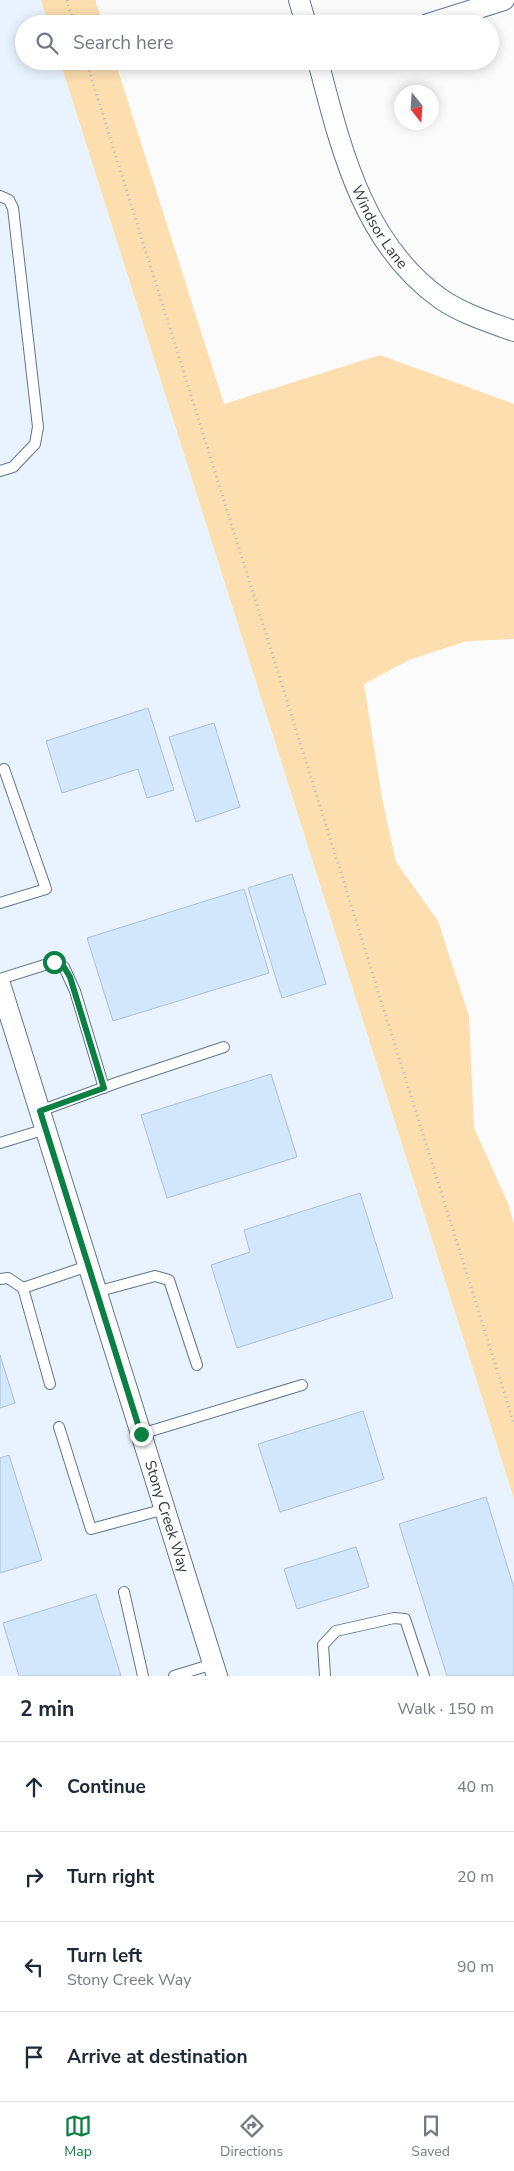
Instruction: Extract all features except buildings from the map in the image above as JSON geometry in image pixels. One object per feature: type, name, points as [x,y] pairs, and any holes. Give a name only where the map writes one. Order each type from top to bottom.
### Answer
[{"type":"street","points":[[299,0],[303,15]]},
{"type":"street","points":[[456,15],[504,0]]},
{"type":"street","name":"Windsor Lane","points":[[320,70],[333,120],[352,179],[370,218],[390,249],[414,277],[442,300],[475,317],[514,331]]},
{"type":"street","name":"Stony Creek Way","points":[[0,984],[215,1670]]},
{"type":"lane","points":[[0,196],[9,200],[13,208],[38,426],[35,444],[13,467],[0,471]]},
{"type":"lane","points":[[0,903],[46,889],[4,770]]},
{"type":"lane","points":[[0,979],[54,962],[64,967],[75,990],[104,1088]]},
{"type":"lane","points":[[0,1143],[104,1088],[224,1047]]},
{"type":"lane","points":[[23,1288],[88,1266]]},
{"type":"lane","points":[[96,1292],[155,1276],[169,1280],[197,1365]]},
{"type":"lane","points":[[0,1279],[8,1278],[23,1288],[50,1384]]},
{"type":"lane","points":[[141,1434],[302,1385]]},
{"type":"lane","points":[[59,1427],[92,1529],[165,1509]]},
{"type":"lane","points":[[124,1592],[143,1676]]},
{"type":"lane","points":[[325,1676],[323,1645],[336,1631],[394,1618],[405,1619],[424,1676]]},
{"type":"lane","points":[[174,1676],[215,1670]]},
{"type":"path","points":[[67,0],[71,15]]},
{"type":"path","points":[[89,70],[514,1424]]},
{"type":"shaded area","points":[[0,0],[41,0],[45,15],[15,15],[15,70],[63,70],[514,1499],[514,1676],[0,1676]]},
{"type":"shaded area","points":[[41,0],[95,0],[100,15],[45,15]]},
{"type":"shaded area","points":[[63,70],[118,70],[224,404],[380,355],[514,404],[514,639],[467,641],[409,660],[364,684],[382,798],[396,862],[438,921],[469,1016],[474,1128],[508,1203],[514,1224],[514,1499]]},
{"type":"route","points":[[54,962],[64,967],[70,977],[104,1088],[40,1111],[141,1434]]}]
